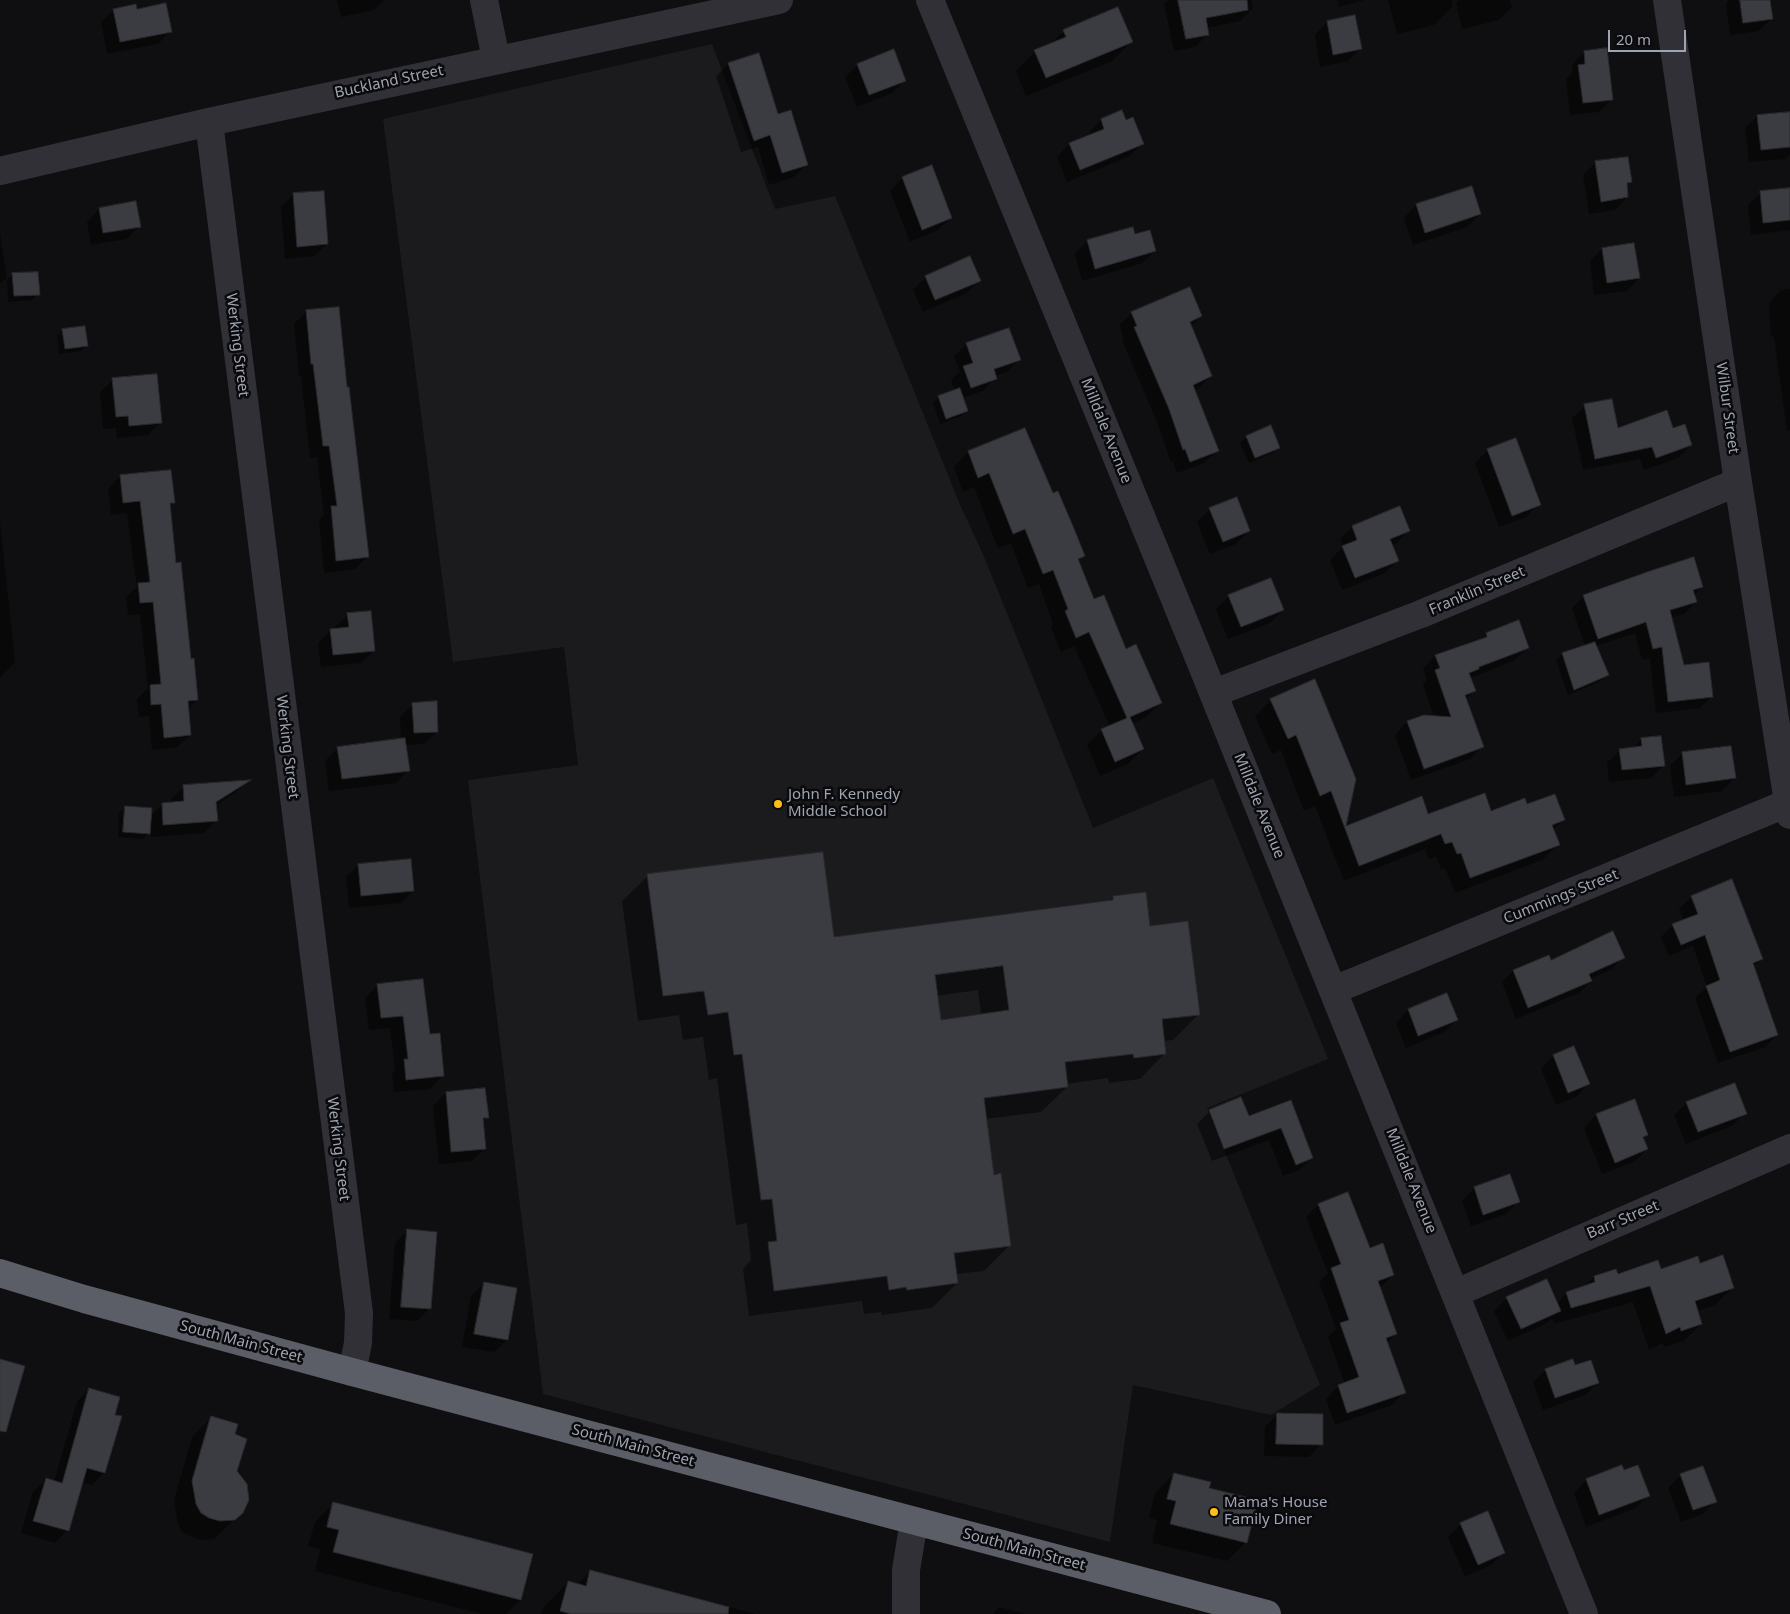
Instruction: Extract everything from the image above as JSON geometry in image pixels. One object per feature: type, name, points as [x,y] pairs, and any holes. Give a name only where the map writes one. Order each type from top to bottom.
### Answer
[{"type":"highway","name":"South Main Street","points":[[0,1273],[84,1299],[352,1372],[1267,1614]]},
{"type":"street","points":[[484,0],[496,59]]},
{"type":"street","name":"Buckland Street","points":[[0,171],[209,122],[496,59],[779,0]]},
{"type":"street","name":"Milldale Avenue","points":[[930,0],[1214,693],[1584,1614]]},
{"type":"street","name":"Wilbur Street","points":[[1667,0],[1738,482],[1789,809]]},
{"type":"street","name":"Werking Street","points":[[209,122],[359,1313],[358,1343],[352,1372]]},
{"type":"street","name":"Franklin Street","points":[[1214,693],[1422,614],[1738,482]]},
{"type":"street","name":"Cummings Street","points":[[1334,990],[1789,809]]},
{"type":"street","name":"Barr Street","points":[[1456,1293],[1790,1148]]},
{"type":"street","points":[[906,1614],[906,1570],[914,1521]]},
{"type":"shaded area","name":"John F. Kennedy Middle School","points":[[712,44],[775,209],[835,196],[961,507],[983,554],[1093,828],[1213,778],[1328,1059],[1207,1108],[1320,1385],[1271,1415],[1133,1385],[1110,1542],[543,1394],[468,780],[578,765],[564,647],[453,662],[383,119]]},
{"type":"building","points":[[1178,0],[1247,0],[1248,10],[1206,18],[1209,35],[1186,39]]},
{"type":"building","points":[[1740,0],[1770,0],[1773,19],[1743,23]]},
{"type":"building","points":[[166,3],[172,32],[120,42],[113,9],[136,4],[137,9]]},
{"type":"building","points":[[1118,7],[1133,42],[1046,78],[1034,50],[1066,37],[1063,30]]},
{"type":"building","points":[[1355,15],[1362,49],[1333,55],[1327,21]]},
{"type":"building","points":[[1607,48],[1613,100],[1583,103],[1578,65],[1585,64],[1584,51]]},
{"type":"building","points":[[894,49],[906,81],[869,95],[857,64]]},
{"type":"building","points":[[759,53],[778,114],[791,110],[808,165],[782,173],[770,135],[754,141],[728,63]]},
{"type":"building","points":[[1122,110],[1126,120],[1133,117],[1144,144],[1080,170],[1069,143],[1104,129],[1101,119]]},
{"type":"building","points":[[1790,112],[1790,147],[1761,150],[1757,115]]},
{"type":"building","points":[[1628,157],[1632,182],[1627,183],[1628,197],[1601,202],[1595,161]]},
{"type":"building","points":[[932,165],[952,218],[922,230],[902,177]]},
{"type":"building","points":[[1472,186],[1481,214],[1425,233],[1416,204]]},
{"type":"building","points":[[1790,188],[1790,220],[1763,223],[1760,191]]},
{"type":"building","points":[[324,191],[328,244],[297,247],[293,193]]},
{"type":"building","points":[[136,201],[141,227],[103,233],[99,208]]},
{"type":"building","points":[[1133,227],[1135,234],[1150,230],[1156,251],[1095,269],[1087,240]]},
{"type":"building","points":[[1634,243],[1640,278],[1607,283],[1602,248]]},
{"type":"building","points":[[970,256],[981,281],[935,300],[925,276]]},
{"type":"building","points":[[38,272],[40,295],[14,296],[12,273]]},
{"type":"building","points":[[1190,287],[1202,316],[1190,322],[1212,376],[1193,385],[1219,451],[1190,462],[1185,449],[1183,450],[1169,409],[1134,327],[1137,326],[1131,312]]},
{"type":"building","points":[[339,307],[347,387],[349,387],[369,557],[336,561],[331,506],[337,506],[329,446],[323,446],[313,364],[311,364],[306,310]]},
{"type":"building","points":[[85,326],[88,346],[65,349],[62,329]]},
{"type":"building","points":[[1009,328],[1021,360],[994,369],[997,379],[971,388],[963,366],[973,363],[966,343]]},
{"type":"building","points":[[157,374],[162,423],[129,426],[128,416],[116,417],[112,378]]},
{"type":"building","points":[[960,388],[968,411],[946,419],[938,396]]},
{"type":"building","points":[[1612,399],[1618,428],[1667,410],[1673,428],[1685,424],[1692,445],[1656,458],[1652,447],[1595,459],[1584,404]]},
{"type":"building","points":[[1271,425],[1280,448],[1255,458],[1246,436]]},
{"type":"building","points":[[1025,428],[1053,493],[1058,491],[1075,531],[1085,556],[1078,559],[1094,599],[1104,595],[1126,649],[1136,644],[1162,703],[1130,717],[1144,749],[1115,762],[1101,729],[1127,718],[1089,632],[1076,638],[1065,611],[1068,609],[1053,570],[1043,574],[1025,529],[1013,534],[989,473],[978,478],[968,451]]},
{"type":"building","points":[[1516,438],[1541,505],[1512,516],[1487,449]]},
{"type":"building","points":[[171,470],[175,503],[170,503],[176,563],[181,562],[191,659],[194,658],[198,700],[188,701],[191,735],[164,738],[161,704],[151,705],[150,685],[161,684],[153,602],[140,603],[138,583],[150,582],[140,501],[123,503],[120,475]]},
{"type":"building","points":[[1237,497],[1250,531],[1223,542],[1209,508]]},
{"type":"building","points":[[1400,506],[1410,531],[1390,539],[1399,561],[1355,578],[1342,546],[1357,540],[1352,526]]},
{"type":"building","points":[[1694,557],[1703,587],[1693,590],[1697,602],[1670,610],[1684,665],[1709,662],[1713,697],[1668,702],[1662,647],[1653,649],[1646,622],[1598,639],[1583,595]]},
{"type":"building","points":[[1271,578],[1284,610],[1241,627],[1228,595]]},
{"type":"building","points":[[371,611],[375,651],[333,655],[330,629],[349,627],[347,613]]},
{"type":"building","points":[[1519,620],[1529,648],[1479,667],[1479,669],[1469,673],[1476,691],[1465,695],[1484,747],[1424,769],[1407,721],[1424,715],[1451,717],[1435,670],[1440,668],[1435,655],[1487,637],[1486,633]]},
{"type":"building","points":[[1595,642],[1609,675],[1574,690],[1562,653]]},
{"type":"building","points":[[1315,679],[1356,779],[1346,826],[1422,796],[1428,814],[1485,793],[1491,811],[1525,798],[1527,804],[1555,794],[1565,820],[1552,825],[1560,845],[1470,878],[1461,853],[1457,854],[1452,842],[1445,844],[1441,834],[1359,866],[1331,791],[1320,796],[1296,735],[1288,739],[1270,699]]},
{"type":"building","points":[[437,701],[438,732],[414,733],[412,703]]},
{"type":"building","points":[[1661,736],[1665,766],[1622,770],[1619,749],[1642,746],[1641,738]]},
{"type":"building","points":[[405,738],[410,771],[342,779],[337,747]]},
{"type":"building","points":[[1731,746],[1736,778],[1686,785],[1682,752]]},
{"type":"building","points":[[251,780],[216,802],[218,821],[163,825],[162,803],[184,801],[183,785]]},
{"type":"building","points":[[125,806],[152,808],[150,834],[123,832]]},
{"type":"building","points":[[823,852],[834,937],[1113,900],[1113,896],[1146,892],[1150,926],[1188,921],[1200,1015],[1162,1019],[1166,1054],[1134,1058],[1133,1054],[1065,1062],[1068,1087],[984,1098],[994,1175],[1001,1173],[1011,1246],[954,1253],[958,1283],[907,1290],[906,1287],[889,1290],[887,1276],[774,1291],[768,1242],[777,1241],[772,1199],[761,1200],[742,1054],[734,1055],[728,1012],[708,1015],[704,991],[663,996],[647,874]],"holes":[[[1003,966],[1009,1010],[941,1020],[935,975]]]},
{"type":"building","points":[[411,859],[414,891],[361,896],[358,864]]},
{"type":"building","points":[[1732,879],[1763,959],[1753,963],[1778,1035],[1730,1052],[1706,986],[1720,980],[1705,935],[1681,945],[1672,924],[1698,914],[1691,896]]},
{"type":"building","points":[[1613,931],[1625,958],[1589,974],[1592,981],[1528,1008],[1513,970],[1549,955],[1551,960]]},
{"type":"building","points":[[423,979],[430,1034],[440,1033],[444,1076],[406,1080],[404,1059],[408,1059],[403,1016],[381,1018],[377,984]]},
{"type":"building","points":[[1447,993],[1458,1020],[1418,1036],[1408,1009]]},
{"type":"building","points":[[1574,1046],[1590,1084],[1568,1093],[1553,1055]]},
{"type":"building","points":[[1735,1083],[1747,1114],[1698,1132],[1686,1102]]},
{"type":"building","points":[[485,1088],[489,1118],[483,1118],[486,1149],[451,1152],[446,1092]]},
{"type":"building","points":[[1241,1097],[1249,1116],[1291,1100],[1313,1158],[1296,1165],[1281,1128],[1224,1149],[1209,1110]]},
{"type":"building","points":[[1635,1099],[1648,1135],[1643,1137],[1648,1149],[1615,1163],[1596,1114]]},
{"type":"building","points":[[1510,1174],[1520,1202],[1483,1215],[1474,1187]]},
{"type":"building","points":[[1348,1192],[1370,1248],[1383,1243],[1394,1275],[1378,1281],[1397,1334],[1386,1338],[1406,1393],[1347,1413],[1338,1385],[1359,1377],[1340,1323],[1349,1320],[1331,1268],[1341,1264],[1318,1204]]},
{"type":"building","points":[[407,1229],[437,1232],[431,1309],[401,1307]]},
{"type":"building","points":[[1723,1255],[1734,1288],[1695,1301],[1702,1324],[1681,1331],[1680,1327],[1666,1334],[1650,1286],[1571,1308],[1566,1292],[1595,1282],[1594,1276],[1616,1269],[1618,1274],[1658,1260],[1661,1269],[1698,1256],[1700,1263]]},
{"type":"building","points":[[1547,1279],[1561,1311],[1521,1329],[1506,1297]]},
{"type":"building","points":[[484,1282],[517,1288],[508,1340],[474,1334]]},
{"type":"building","points":[[0,1359],[25,1366],[6,1432],[0,1431]]},
{"type":"building","points":[[1573,1359],[1575,1365],[1591,1360],[1599,1383],[1555,1398],[1545,1369]]},
{"type":"building","points":[[89,1388],[120,1397],[115,1415],[122,1416],[105,1473],[87,1468],[69,1531],[33,1521],[46,1478],[62,1483]]},
{"type":"building","points":[[1277,1413],[1323,1414],[1323,1445],[1276,1444]]},
{"type":"building","points":[[211,1416],[238,1424],[235,1434],[247,1439],[237,1471],[247,1484],[249,1500],[243,1513],[235,1520],[220,1521],[209,1518],[201,1513],[196,1504],[192,1481]]},
{"type":"building","points":[[1622,1465],[1624,1470],[1638,1465],[1650,1496],[1599,1515],[1586,1479]]},
{"type":"building","points":[[1703,1466],[1717,1502],[1693,1510],[1680,1474]]},
{"type":"building","name":"Mama's House Family Diner","points":[[1174,1473],[1211,1482],[1209,1488],[1258,1500],[1247,1543],[1170,1524],[1176,1501],[1167,1499]]},
{"type":"building","points":[[333,1502],[533,1554],[521,1600],[333,1552],[339,1530],[327,1527]]},
{"type":"building","points":[[1488,1511],[1505,1553],[1478,1565],[1460,1523]]},
{"type":"building","points":[[590,1570],[729,1607],[728,1614],[571,1614],[560,1611],[568,1581],[586,1586]]},
{"type":"place","name":"John F. Kennedy Middle School","points":[[778,804]]},
{"type":"place","name":"Mama's House Family Diner","points":[[1214,1512]]}]
